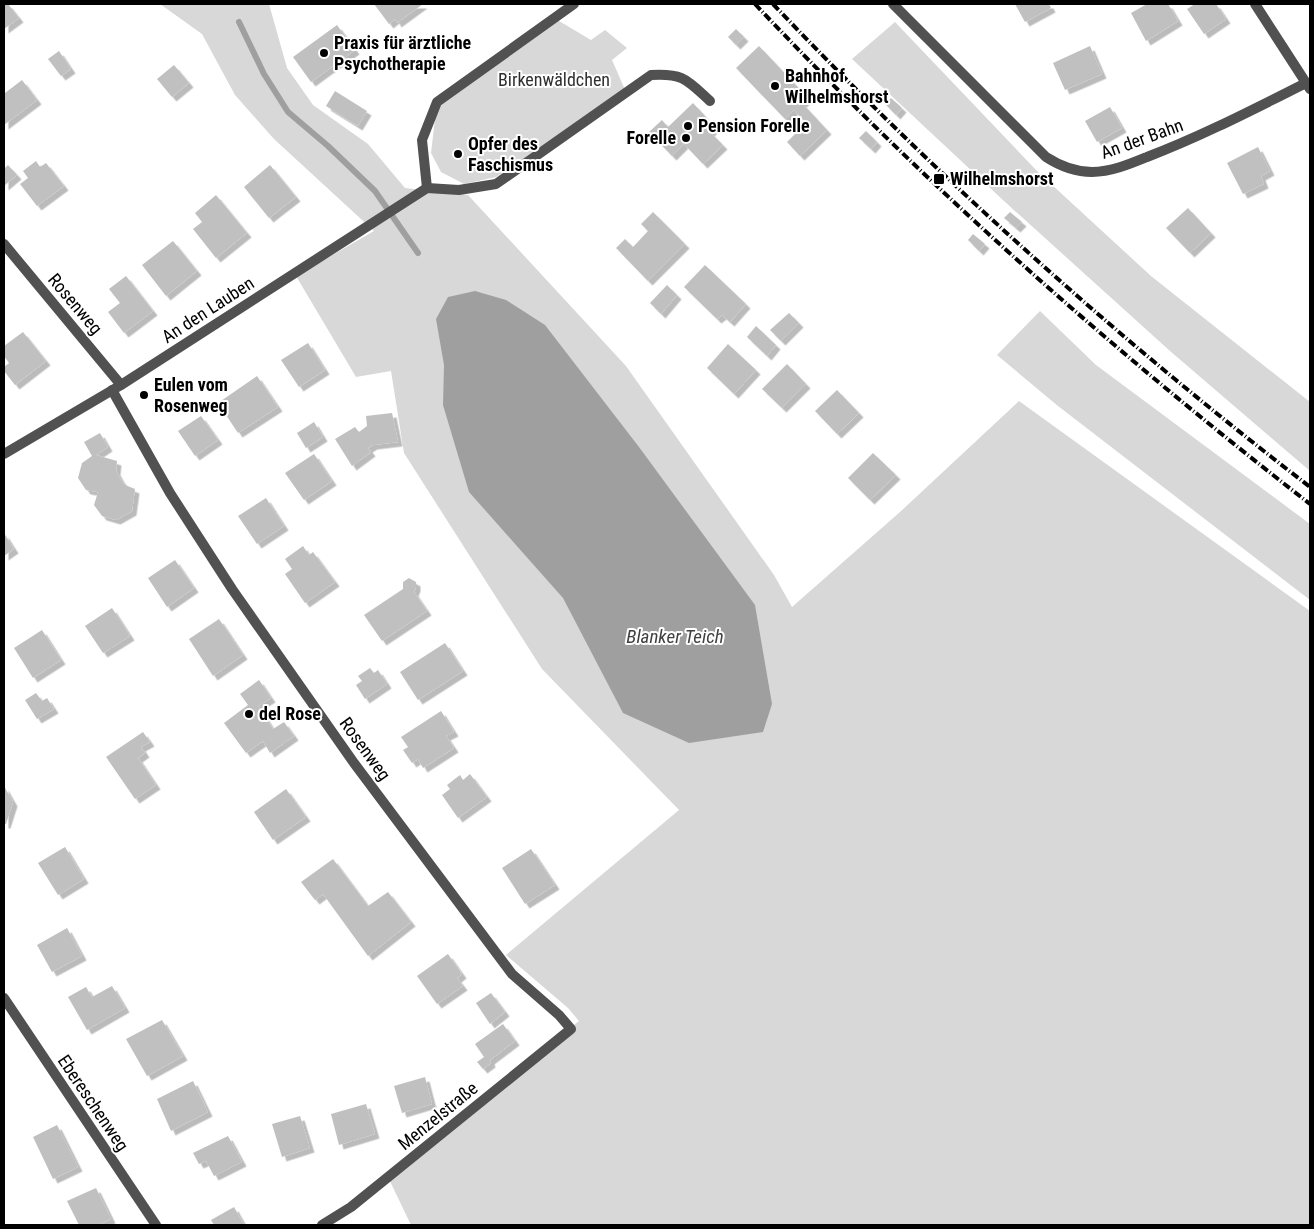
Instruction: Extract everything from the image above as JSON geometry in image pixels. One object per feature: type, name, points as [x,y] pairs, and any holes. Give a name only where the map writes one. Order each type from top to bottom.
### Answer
[{"type":"street","points":[[574,4],[437,102],[422,140],[427,188],[459,190],[496,184],[651,75],[670,74],[685,79],[710,102]]},
{"type":"street","name":"An der Bahn","points":[[893,4],[1046,157],[1054,163],[1072,170],[1093,172],[1118,168],[1176,146],[1308,86]]},
{"type":"street","points":[[1255,4],[1308,86]]},
{"type":"street","name":"An den Lauben","points":[[4,454],[117,388],[427,188]]},
{"type":"street","name":"Rosenweg","points":[[4,244],[117,388],[170,493],[232,589],[349,756],[512,974],[559,1015],[571,1029]]},
{"type":"street","name":"Ebereschenweg","points":[[4,998],[156,1225]]},
{"type":"street","name":"Menzelstraße","points":[[322,1225],[351,1207],[571,1029]]},
{"type":"green space","points":[[160,4],[269,4],[287,68],[313,105],[368,144],[405,188],[468,195],[626,366],[774,575],[792,607],[900,512],[1019,401],[1310,611],[1310,1225],[411,1225],[387,1175],[579,1021],[568,1008],[506,955],[679,810],[542,669],[404,453],[391,371],[356,377],[296,276],[374,231],[274,139],[235,95],[202,34]]},
{"type":"green space","name":"Birkenwäldchen","points":[[554,18],[591,40],[605,30],[627,48],[612,60],[626,92],[595,115],[496,177],[464,184],[441,172],[431,153],[437,102]]},
{"type":"green space","points":[[895,22],[1038,172],[1151,276],[1310,402],[1310,471],[1170,351],[1004,201],[852,59]]},
{"type":"green space","points":[[1040,311],[1096,365],[1310,524],[1310,600],[1058,406],[997,355]]},
{"type":"water","name":"Blanker Teich","points":[[475,291],[506,300],[545,325],[639,447],[755,605],[772,704],[763,732],[689,743],[623,713],[563,598],[469,492],[443,405],[444,365],[436,319],[448,297]]},
{"type":"building","points":[[4,4],[8,4],[19,18],[4,29]]},
{"type":"building","points":[[374,4],[423,4],[397,23],[395,19],[389,24]]},
{"type":"building","points":[[1015,4],[1049,4],[1051,8],[1025,22]]},
{"type":"building","points":[[1147,4],[1168,4],[1178,21],[1146,41],[1131,13]]},
{"type":"building","points":[[1195,4],[1216,4],[1226,19],[1204,34],[1187,9]]},
{"type":"building","name":"Praxis für ärztliche Psychotherapie","points":[[337,25],[355,50],[311,82],[293,57]]},
{"type":"building","points":[[736,29],[744,37],[736,45],[728,37]]},
{"type":"building","name":"Bahnhof Wilhelmshorst","points":[[759,46],[808,98],[802,103],[827,130],[800,156],[787,142],[806,123],[794,110],[785,119],[736,68]]},
{"type":"building","points":[[1090,46],[1102,74],[1065,90],[1053,63]]},
{"type":"building","points":[[59,51],[71,69],[61,76],[48,59]]},
{"type":"building","points":[[174,65],[189,83],[172,97],[157,79]]},
{"type":"building","points":[[22,80],[37,100],[4,125],[4,91],[5,93]]},
{"type":"building","points":[[335,91],[367,111],[358,126],[326,106]]},
{"type":"building","points":[[891,98],[902,108],[896,115],[885,104]]},
{"type":"building","name":"Forelle","points":[[693,103],[715,127],[710,132],[723,145],[703,164],[684,144],[672,156],[649,132],[662,120],[668,127]]},
{"type":"building","points":[[1110,107],[1122,128],[1097,142],[1085,121]]},
{"type":"building","points":[[866,131],[877,142],[871,149],[859,138]]},
{"type":"building","points":[[1258,147],[1270,171],[1261,176],[1264,184],[1243,194],[1227,163]]},
{"type":"building","points":[[36,161],[40,167],[46,163],[64,186],[37,206],[20,184],[28,178],[23,171]]},
{"type":"building","points":[[8,165],[17,175],[4,186],[4,169]]},
{"type":"building","points":[[270,165],[296,197],[269,218],[244,187]]},
{"type":"building","points":[[216,195],[247,233],[216,258],[193,229],[202,222],[195,213]]},
{"type":"building","points":[[1188,208],[1211,233],[1190,253],[1166,228]]},
{"type":"building","points":[[653,212],[685,244],[648,281],[616,248],[625,239],[633,247],[648,231],[641,224]]},
{"type":"building","points":[[1010,212],[1022,222],[1016,228],[1004,218]]},
{"type":"building","points":[[973,234],[985,244],[979,251],[968,240]]},
{"type":"building","points":[[173,241],[197,271],[166,296],[142,265]]},
{"type":"building","points":[[705,265],[746,304],[730,322],[722,315],[717,319],[684,287]]},
{"type":"building","points":[[126,276],[153,311],[124,333],[108,312],[120,303],[109,289]]},
{"type":"building","points":[[667,285],[677,295],[661,314],[650,303]]},
{"type":"building","points":[[789,313],[799,323],[781,341],[770,330]]},
{"type":"building","points":[[756,326],[776,345],[767,356],[747,337]]},
{"type":"building","points":[[23,332],[46,361],[15,385],[4,371],[4,367],[9,363],[4,356],[4,346]]},
{"type":"building","points":[[308,343],[325,370],[299,387],[281,360]]},
{"type":"building","points":[[728,344],[756,370],[734,394],[707,368]]},
{"type":"building","points":[[787,364],[806,384],[782,408],[762,389]]},
{"type":"building","points":[[257,376],[278,407],[238,433],[218,403]]},
{"type":"building","points":[[837,390],[859,413],[837,434],[815,411]]},
{"type":"building","points":[[392,413],[398,442],[373,445],[368,448],[371,452],[352,466],[335,439],[355,427],[359,432],[367,426],[366,416]]},
{"type":"building","points":[[201,416],[218,440],[195,456],[178,431]]},
{"type":"building","points":[[314,422],[323,437],[306,448],[297,433]]},
{"type":"building","points":[[100,433],[108,447],[96,455],[117,461],[116,471],[120,478],[125,485],[135,489],[132,511],[116,520],[102,516],[94,505],[98,492],[86,490],[78,478],[82,463],[92,456],[84,442]]},
{"type":"building","points":[[873,453],[896,475],[870,500],[848,478]]},
{"type":"building","points":[[314,454],[332,481],[304,500],[285,473]]},
{"type":"building","points":[[266,498],[284,526],[257,544],[238,516]]},
{"type":"building","points":[[4,533],[14,549],[4,556]]},
{"type":"building","points":[[303,546],[309,555],[313,552],[335,582],[305,603],[285,574],[292,569],[285,559]]},
{"type":"building","points":[[175,560],[194,588],[167,607],[148,578]]},
{"type":"building","points":[[409,578],[416,582],[414,592],[427,611],[382,641],[364,615],[403,589],[403,582]]},
{"type":"building","points":[[112,608],[130,636],[103,653],[85,626]]},
{"type":"building","points":[[219,619],[243,655],[213,676],[189,639]]},
{"type":"building","points":[[42,630],[61,660],[33,678],[14,648]]},
{"type":"building","points":[[445,643],[463,671],[418,700],[400,672]]},
{"type":"building","points":[[370,668],[374,673],[378,670],[387,684],[365,699],[356,685],[362,681],[358,676]]},
{"type":"building","name":"del Rose","points":[[259,680],[271,698],[258,706],[273,729],[284,722],[294,736],[270,753],[263,741],[246,753],[224,723],[248,705],[240,694]]},
{"type":"building","points":[[36,693],[42,701],[47,698],[54,709],[37,719],[25,700]]},
{"type":"building","points":[[441,711],[454,732],[446,736],[454,748],[423,768],[418,759],[412,763],[403,750],[408,747],[401,737]]},
{"type":"building","points":[[143,732],[150,742],[141,747],[145,753],[138,758],[156,785],[135,799],[106,757]]},
{"type":"building","points":[[470,774],[487,797],[458,818],[442,795],[450,789],[447,785],[460,775],[463,780]]},
{"type":"building","points":[[4,786],[13,802],[6,824],[4,824]]},
{"type":"building","points":[[286,789],[306,817],[273,840],[254,812]]},
{"type":"building","points":[[65,847],[84,879],[58,895],[38,863]]},
{"type":"building","points":[[531,849],[555,885],[525,904],[502,868]]},
{"type":"building","points":[[333,859],[368,906],[388,892],[411,922],[368,956],[323,894],[315,900],[301,882]]},
{"type":"building","points":[[67,928],[82,956],[52,972],[37,945]]},
{"type":"building","points":[[448,954],[462,974],[457,978],[463,986],[437,1004],[417,976]]},
{"type":"building","points":[[112,986],[125,1008],[87,1030],[68,997],[86,987],[92,997]]},
{"type":"building","points":[[491,993],[505,1012],[490,1024],[476,1003]]},
{"type":"building","points":[[162,1020],[183,1056],[147,1076],[126,1039]]},
{"type":"building","points":[[503,1024],[515,1041],[490,1060],[491,1063],[483,1069],[477,1062],[484,1057],[475,1044]]},
{"type":"building","points":[[425,1077],[432,1104],[402,1113],[394,1086]]},
{"type":"building","points":[[193,1081],[208,1112],[171,1131],[157,1099]]},
{"type":"building","points":[[366,1104],[375,1134],[339,1145],[331,1114]]},
{"type":"building","points":[[300,1116],[310,1148],[282,1157],[272,1124]]},
{"type":"building","points":[[57,1125],[78,1167],[53,1179],[33,1137]]},
{"type":"building","points":[[228,1136],[242,1162],[214,1176],[206,1161],[199,1164],[193,1153]]},
{"type":"building","points":[[96,1188],[111,1219],[98,1225],[79,1225],[67,1201]]},
{"type":"building","points":[[234,1207],[244,1225],[214,1225],[211,1220]]},
{"type":"waterway","points":[[239,22],[264,74],[288,112],[328,146],[375,191],[418,253]]},
{"type":"railway","points":[[755,4],[886,137],[1023,265],[1164,387],[1310,504]]},
{"type":"railway","points":[[773,4],[900,133],[1032,256],[1169,374],[1310,487]]},
{"type":"place","name":"Praxis für ärztliche Psychotherapie","points":[[324,53]]},
{"type":"place","name":"Bahnhof Wilhelmshorst","points":[[775,86]]},
{"type":"place","name":"Pension Forelle","points":[[688,126]]},
{"type":"place","name":"Forelle","points":[[686,138]]},
{"type":"place","name":"Opfer des Faschismus","points":[[458,154]]},
{"type":"place","name":"Wilhelmshorst","points":[[939,179]]},
{"type":"place","name":"Eulen vom Rosenweg","points":[[144,395]]},
{"type":"place","name":"del Rose","points":[[249,714]]}]
